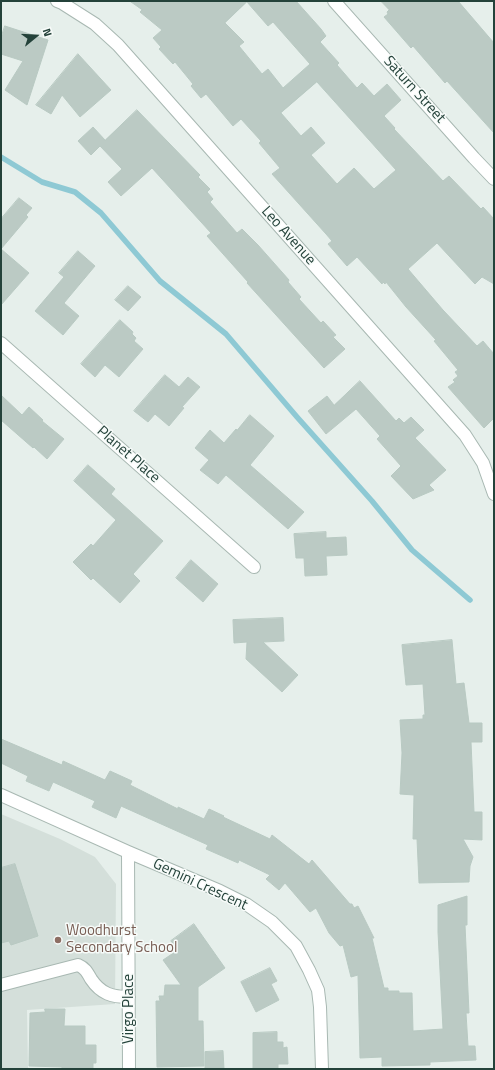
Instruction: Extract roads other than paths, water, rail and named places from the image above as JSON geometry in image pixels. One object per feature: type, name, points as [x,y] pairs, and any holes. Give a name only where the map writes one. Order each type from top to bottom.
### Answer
[{"type":"street","name":"Leo Avenue","points":[[57,1],[95,24],[118,45],[465,435],[483,463],[494,494]]},
{"type":"street","name":"Saturn Street","points":[[334,1],[474,158],[494,178]]},
{"type":"street","name":"Planet Place","points":[[1,344],[254,567]]},
{"type":"street","name":"Gemini Crescent","points":[[1,795],[128,852],[220,891],[246,904],[272,922],[296,946],[318,990],[322,1069]]},
{"type":"street","name":"Virgo Place","points":[[128,852],[129,1069]]},
{"type":"street","points":[[1,985],[78,965],[85,968],[97,987],[106,993],[115,997],[129,997]]},
{"type":"waterway","points":[[1,157],[42,182],[75,192],[101,213],[160,281],[226,334],[372,501],[412,550],[470,600]]},
{"type":"place","name":"Woodhurst Secondary School","points":[[58,940]]}]
